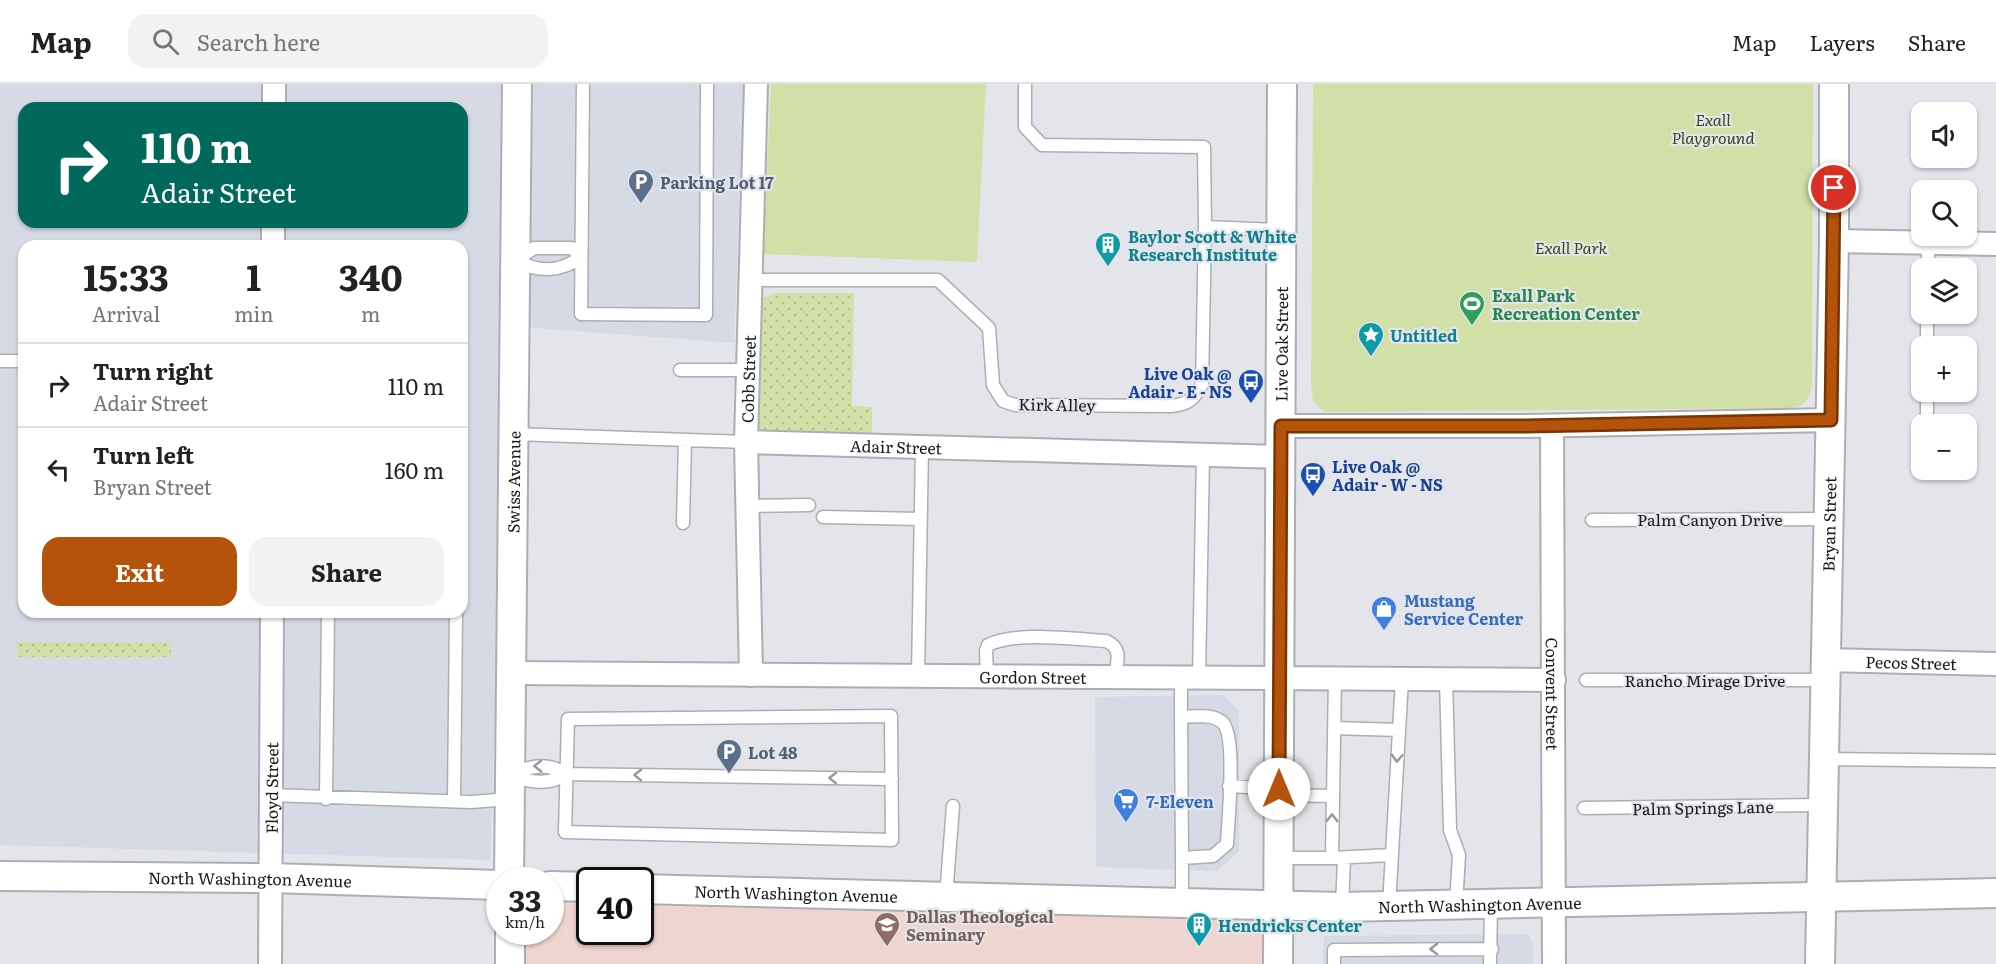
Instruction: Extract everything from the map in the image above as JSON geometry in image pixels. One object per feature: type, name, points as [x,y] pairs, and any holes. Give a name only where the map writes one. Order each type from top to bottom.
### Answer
[{"type":"street","points":[[274,84],[274,102]]},
{"type":"street","name":"Swiss Avenue","points":[[509,867],[517,84]]},
{"type":"street","name":"Cobb Street","points":[[751,675],[746,442],[756,84]]},
{"type":"street","name":"Live Oak Street","points":[[1278,964],[1282,84]]},
{"type":"street","name":"Bryan Street","points":[[1820,964],[1834,241],[1834,84]]},
{"type":"street","points":[[1834,241],[1911,243]]},
{"type":"street","points":[[1977,244],[1996,244]]},
{"type":"street","points":[[1281,426],[1552,426],[1831,420]]},
{"type":"street","name":"Convent Street","points":[[1552,426],[1554,964]]},
{"type":"street","name":"Adair Street","points":[[746,442],[1280,457]]},
{"type":"street","name":"Floyd Street","points":[[270,964],[272,618]]},
{"type":"street","name":"Pecos Street","points":[[1825,670],[1996,664]]},
{"type":"street","name":"Gordon Street","points":[[511,673],[1554,680]]},
{"type":"street","name":"North Washington Avenue","points":[[0,876],[270,878],[486,885]]},
{"type":"street","name":"North Washington Avenue","points":[[654,889],[1342,908],[1996,893]]},
{"type":"street","points":[[510,945],[510,964]]},
{"type":"lane","points":[[583,84],[581,314],[706,315],[707,84]]},
{"type":"lane","points":[[1025,84],[1025,127],[1042,145],[1204,147],[1205,227],[1280,230]]},
{"type":"lane","name":"Kirk Alley","points":[[750,280],[938,280],[989,328],[993,385],[1003,401],[1015,405],[1171,406],[1186,404],[1196,397],[1202,384],[1205,227]]},
{"type":"lane","points":[[534,248],[572,248],[581,257],[567,267],[532,270],[516,261],[534,248]]},
{"type":"lane","points":[[0,361],[18,361]]},
{"type":"lane","points":[[680,370],[748,370]]},
{"type":"lane","name":"Adair Street","points":[[513,434],[746,442]]},
{"type":"lane","points":[[683,523],[685,440]]},
{"type":"lane","points":[[918,676],[922,447]]},
{"type":"lane","points":[[1182,903],[1181,717],[1190,678],[1203,454]]},
{"type":"lane","points":[[747,506],[809,505]]},
{"type":"lane","points":[[823,517],[921,519]]},
{"type":"lane","name":"Palm Canyon Drive","points":[[1592,519],[1829,519]]},
{"type":"lane","points":[[326,799],[328,618]]},
{"type":"lane","points":[[454,801],[456,618]]},
{"type":"lane","points":[[987,677],[986,651],[988,645],[997,641],[1041,639],[1106,640],[1114,644],[1118,651],[1115,677]]},
{"type":"lane","name":"Rancho Mirage Drive","points":[[1586,680],[1825,670]]},
{"type":"lane","points":[[1335,678],[1333,796],[1342,908]]},
{"type":"lane","points":[[1389,906],[1402,679]]},
{"type":"lane","points":[[1446,679],[1450,830],[1459,855],[1456,905]]},
{"type":"lane","points":[[891,716],[892,840],[565,832],[566,774],[568,718],[891,716]]},
{"type":"lane","points":[[1181,717],[1213,717],[1223,722],[1228,731],[1229,786],[1227,844],[1213,856],[1182,858]]},
{"type":"lane","points":[[1334,728],[1399,730]]},
{"type":"lane","points":[[1823,759],[1996,761]]},
{"type":"lane","points":[[271,795],[322,795],[326,799],[454,801],[528,782],[555,781],[566,774],[891,779]]},
{"type":"lane","points":[[1229,786],[1333,796]]},
{"type":"lane","points":[[946,897],[953,806]]},
{"type":"lane","name":"Palm Springs Lane","points":[[1584,808],[1822,806]]},
{"type":"lane","points":[[1279,858],[1392,855]]},
{"type":"lane","points":[[1490,964],[1491,905]]},
{"type":"lane","points":[[1334,964],[1334,950],[1492,949]]},
{"type":"shaded area","points":[[0,84],[744,84],[734,343],[509,326],[490,860],[0,845]]},
{"type":"shaded area","points":[[1224,695],[1239,711],[1239,851],[1217,871],[1096,867],[1095,697]]},
{"type":"shaded area","name":"Dallas Theological Seminary","points":[[564,901],[576,902],[576,945],[654,945],[654,903],[1259,914],[1259,934],[1277,935],[1278,964],[517,964],[517,945],[564,945]]},
{"type":"shaded area","points":[[1529,934],[1533,945],[1533,964],[1323,964],[1324,936]]},
{"type":"green space","points":[[771,84],[986,84],[977,262],[763,254]]},
{"type":"green space","name":"Exall Park","points":[[1313,84],[1813,84],[1812,383],[1806,402],[1788,408],[1324,412],[1313,401],[1311,385]]},
{"type":"green space","points":[[775,293],[854,293],[852,406],[872,407],[872,435],[757,434],[760,303],[764,298]]},
{"type":"green space","points":[[17,642],[171,643],[171,657],[17,657]]},
{"type":"place","name":"Parking Lot 17","points":[[641,205]]},
{"type":"place","name":"Baylor Scott & White Research Institute","points":[[1108,268]]},
{"type":"place","name":"Exall Park Recreation Center","points":[[1472,327]]},
{"type":"place","name":"Untitled","points":[[1371,358]]},
{"type":"place","name":"Live Oak @ Adair - E - NS","points":[[1251,405]]},
{"type":"place","name":"Live Oak @ Adair - W - NS","points":[[1313,498]]},
{"type":"place","name":"Mustang Service Center","points":[[1384,632]]},
{"type":"place","name":"Lot 48","points":[[729,775]]},
{"type":"place","name":"7-Eleven","points":[[1126,824]]},
{"type":"place","name":"Dallas Theological Seminary","points":[[887,948]]},
{"type":"place","name":"Hendricks Center","points":[[1199,948]]},
{"type":"route","points":[[1279,789],[1281,426],[1552,426],[1831,420],[1834,188]]},
{"type":"park label","name":"Exall Playground","points":[[1713,128]]}]
